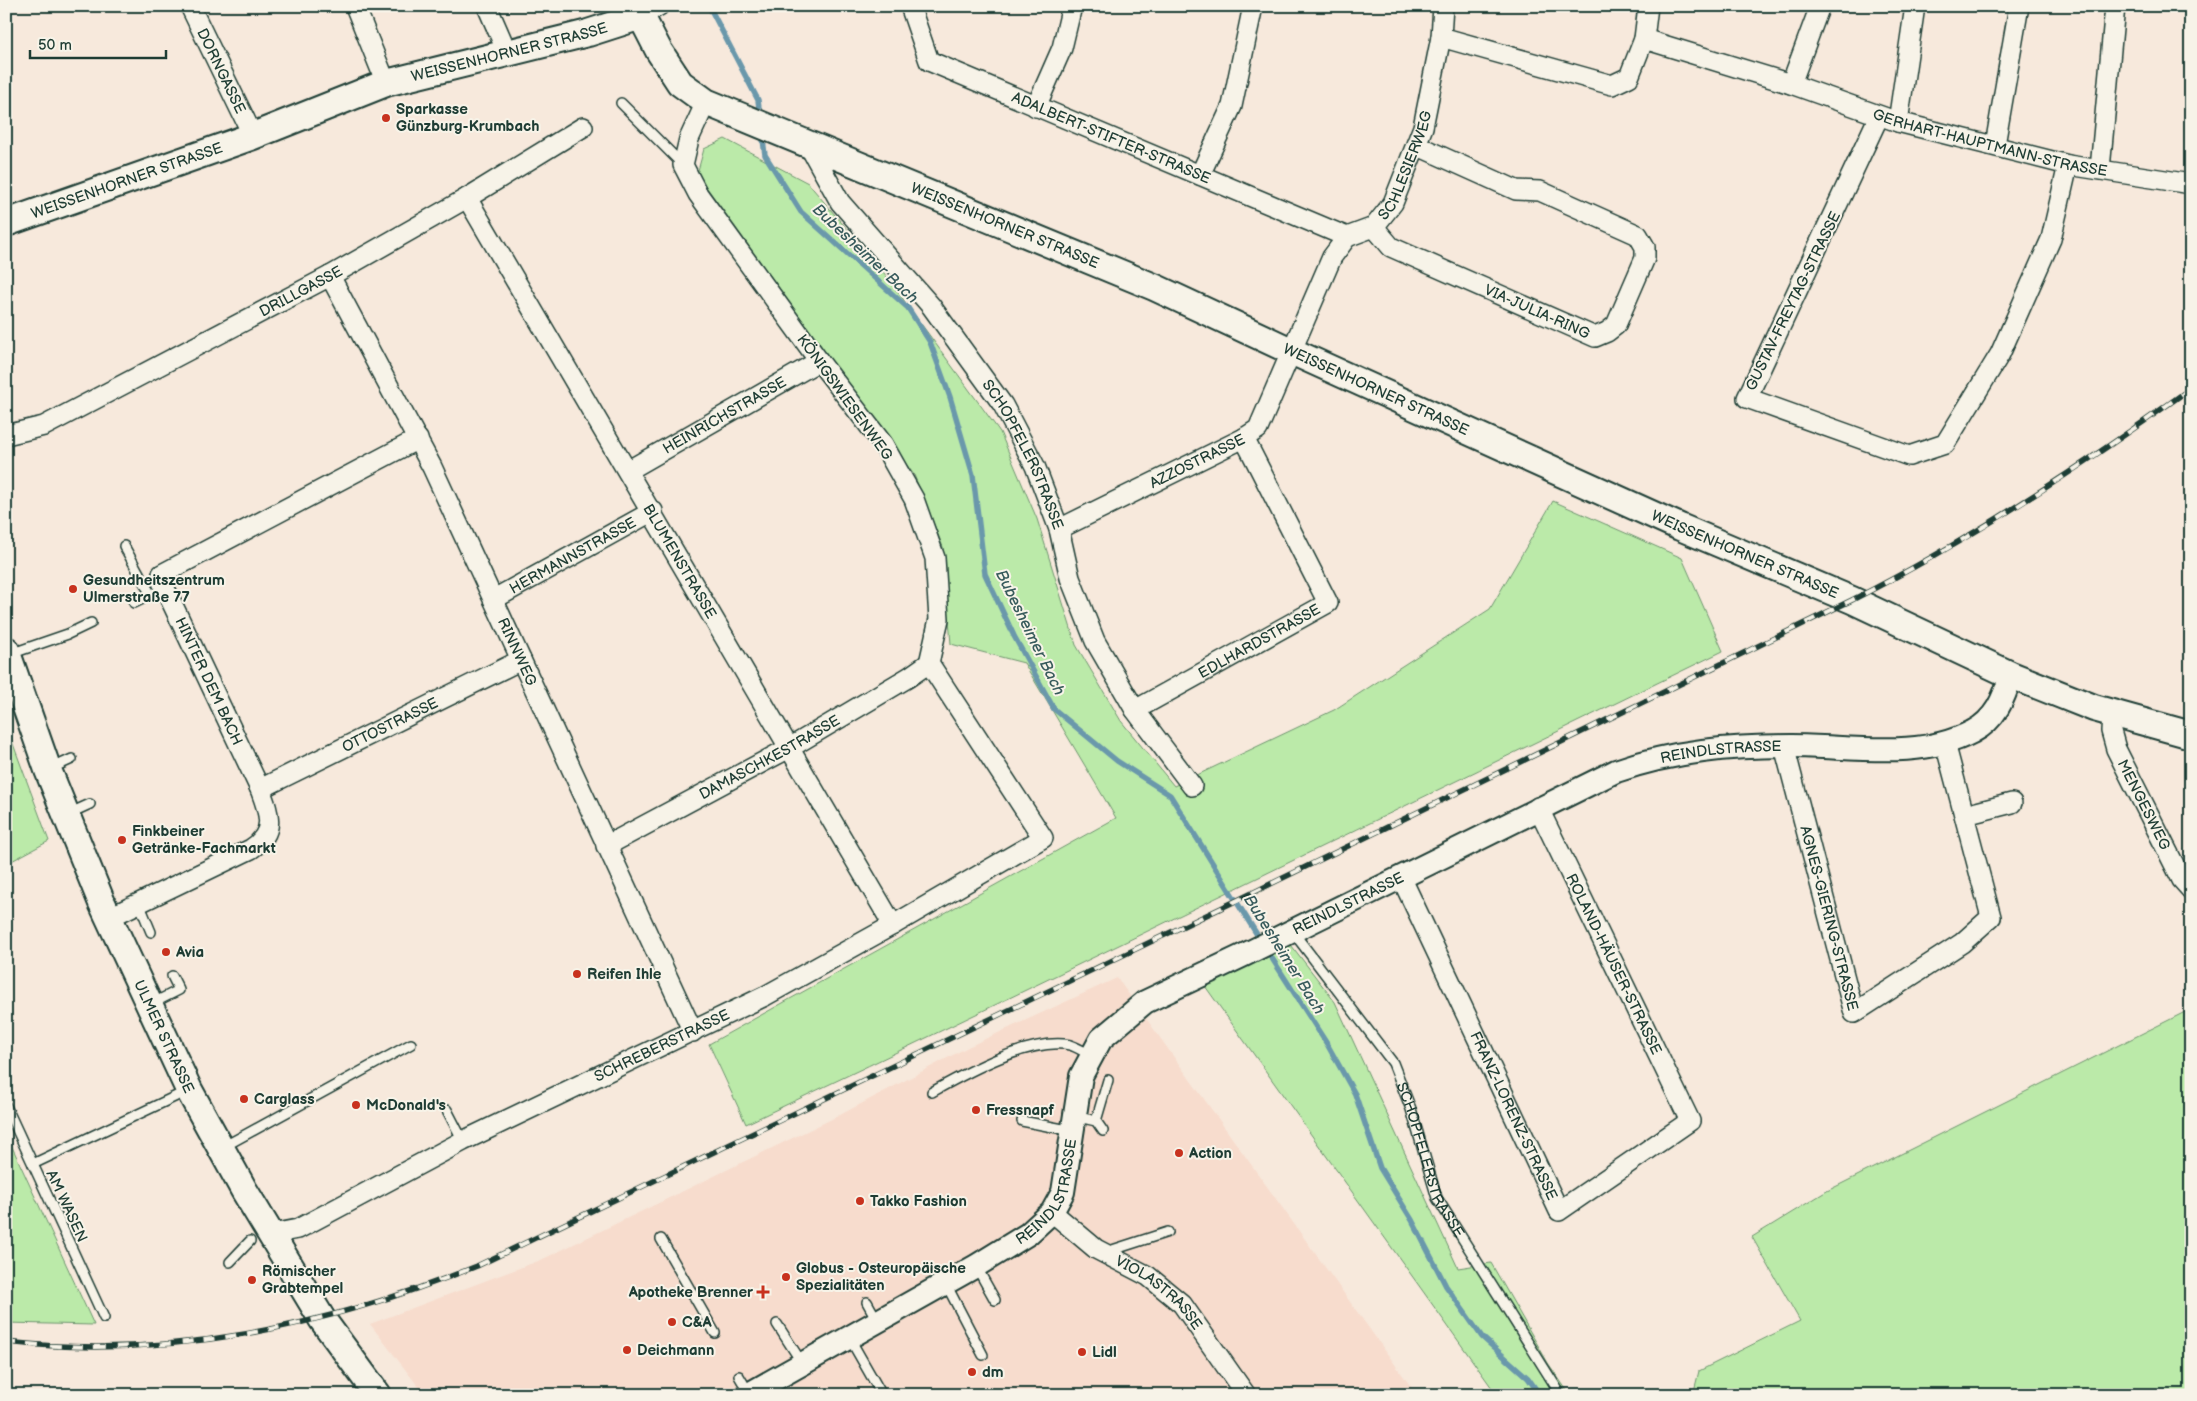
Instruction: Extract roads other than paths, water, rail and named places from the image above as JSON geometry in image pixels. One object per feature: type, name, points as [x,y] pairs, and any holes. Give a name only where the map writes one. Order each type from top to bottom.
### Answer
[{"type":"main road","name":"WEISSENHORNER STRASSE","points":[[6,223],[253,136],[386,83],[588,33],[645,9],[659,51],[680,83],[706,102],[1154,287],[1680,527],[1852,600],[2012,675],[2112,713],[2191,735]]},
{"type":"main road","name":"ULMER STRASSE","points":[[7,652],[48,770],[108,918],[189,1090],[244,1190],[261,1237],[378,1395]]},
{"type":"street","name":"DORNGASSE","points":[[190,6],[253,136]]},
{"type":"street","points":[[355,6],[386,83]]},
{"type":"street","points":[[487,6],[507,52]]},
{"type":"street","name":"ADALBERT-STIFTER-STRASSE","points":[[910,6],[929,61],[1347,237]]},
{"type":"street","points":[[1036,107],[1062,48],[1072,6]]},
{"type":"street","points":[[1200,175],[1232,106],[1253,6]]},
{"type":"street","name":"SCHLESIERWEG","points":[[1347,237],[1374,227],[1393,203],[1423,127],[1441,37],[1443,6]]},
{"type":"street","points":[[1441,37],[1612,85],[1630,77],[1644,39],[1648,6]]},
{"type":"street","points":[[1792,84],[1820,6]]},
{"type":"street","points":[[1898,122],[1915,6]]},
{"type":"street","points":[[1995,145],[2019,6]]},
{"type":"street","points":[[2100,169],[2115,6]]},
{"type":"street","name":"GERHART-HAUPTMANN-STRASSE","points":[[1644,39],[1792,84],[1898,122],[2068,165],[2191,184]]},
{"type":"street","points":[[683,165],[689,139],[706,102]]},
{"type":"street","name":"GUSTAV-FREYTAG-STRASSE","points":[[1879,116],[1747,398],[1910,456],[1945,444],[2000,354],[2051,239],[2068,165]]},
{"type":"street","name":"DRILLGASSE","points":[[6,435],[44,426],[330,276],[467,198],[583,127]]},
{"type":"street","name":"SCHOPFELERSTRASSE","points":[[809,146],[840,202],[931,306],[1003,405],[1036,466],[1059,529],[1070,578],[1095,641],[1135,710],[1192,786]]},
{"type":"street","name":"VIA-JULIA-RING","points":[[1374,227],[1391,247],[1595,337],[1608,332],[1616,325],[1645,258],[1645,247],[1638,235],[1540,192],[1516,190],[1416,146]]},
{"type":"street","name":"KÖNIGSWIESENWEG","points":[[683,165],[698,194],[882,444],[914,500],[935,558],[939,619],[929,663]]},
{"type":"street","name":"BLUMENSTRASSE","points":[[467,198],[629,470],[894,925]]},
{"type":"street","points":[[1291,351],[1332,257],[1347,237]]},
{"type":"street","name":"RINNWEG","points":[[330,276],[418,439],[494,599],[693,1032]]},
{"type":"street","name":"AZZOSTRASSE","points":[[1059,529],[1244,438],[1258,428],[1291,351]]},
{"type":"street","name":"HEINRICHSTRASSE","points":[[629,470],[820,362]]},
{"type":"street","name":"EDLHARDSTRASSE","points":[[1135,710],[1328,603],[1244,438]]},
{"type":"street","points":[[158,591],[162,582],[162,574],[168,569],[329,488],[418,439]]},
{"type":"street","name":"HERMANNSTRASSE","points":[[494,599],[653,511]]},
{"type":"street","name":"HINTER DEM BACH","points":[[108,918],[258,844],[268,832],[267,810],[260,789],[232,738],[158,591]]},
{"type":"street","name":"OTTOSTRASSE","points":[[260,789],[521,660]]},
{"type":"street","name":"DAMASCHKESTRASSE","points":[[606,846],[791,747],[901,682],[929,663]]},
{"type":"street","name":"SCHREBERSTRASSE","points":[[261,1237],[306,1225],[463,1141],[765,996],[894,925],[1043,838],[929,663]]},
{"type":"street","name":"REINDLSTRASSE","points":[[745,1388],[802,1363],[848,1336],[872,1311],[945,1283],[976,1266],[1028,1234],[1052,1212],[1063,1192],[1081,1076],[1101,1039],[1114,1025],[1145,1002],[1244,955],[1538,807],[1616,770],[1652,758],[1724,748],[1784,746],[1906,748],[1945,743],[1973,732],[1990,720],[2002,702],[2012,675]]},
{"type":"street","name":"MENGESWEG","points":[[2112,713],[2111,731],[2116,749],[2182,880],[2191,890]]},
{"type":"street","points":[[1945,743],[1965,815],[2012,803]]},
{"type":"street","name":"AGNES-GIERING-STRASSE","points":[[1784,746],[1854,1013],[1962,943],[1991,917],[1965,815]]},
{"type":"street","name":"ROLAND-HÄUSER-STRASSE","points":[[1538,807],[1690,1121]]},
{"type":"street","name":"FRANZ-LORENZ-STRASSE","points":[[1401,877],[1559,1211],[1690,1121]]},
{"type":"street","name":"VIOLASTRASSE","points":[[1052,1212],[1104,1253],[1148,1276],[1182,1304],[1246,1395]]},
{"type":"lane","points":[[621,103],[683,165]]},
{"type":"lane","points":[[124,546],[158,591],[134,603]]},
{"type":"lane","points":[[7,652],[68,634],[90,624]]},
{"type":"lane","points":[[48,770],[72,759]]},
{"type":"lane","points":[[66,815],[90,804]]},
{"type":"lane","points":[[139,903],[151,932]]},
{"type":"lane","name":"SCHOPFELERSTRASSE","points":[[1286,934],[1394,1063],[1411,1109],[1437,1198],[1561,1395]]},
{"type":"lane","points":[[148,1005],[179,990],[172,976]]},
{"type":"lane","points":[[221,1148],[412,1044]]},
{"type":"lane","points":[[932,1092],[992,1060],[1053,1044],[1071,1046],[1091,1055]]},
{"type":"lane","points":[[1096,1122],[1108,1080]]},
{"type":"lane","points":[[33,1164],[189,1090]]},
{"type":"lane","name":"AM WASEN","points":[[6,1106],[104,1318]]},
{"type":"lane","points":[[447,1110],[463,1141]]},
{"type":"lane","points":[[1022,1121],[1074,1124],[1096,1122]]},
{"type":"lane","points":[[1096,1122],[1103,1131]]},
{"type":"lane","points":[[1104,1253],[1168,1232]]},
{"type":"lane","points":[[230,1262],[261,1237]]},
{"type":"lane","points":[[661,1239],[715,1333]]},
{"type":"lane","points":[[976,1266],[995,1300]]},
{"type":"lane","points":[[945,1283],[983,1355]]},
{"type":"lane","points":[[777,1324],[802,1363]]},
{"type":"lane","points":[[848,1336],[882,1395]]},
{"type":"waterway","name":"Bubesheimer Bach","points":[[709,6],[758,100],[760,116]]},
{"type":"waterway","name":"Bubesheimer Bach","points":[[762,132],[765,155],[801,212],[908,308],[930,342],[950,397],[973,475],[985,574],[1014,636],[1054,709],[1117,761],[1170,795],[1261,941]]},
{"type":"waterway","name":"Bubesheimer Bach","points":[[1266,949],[1327,1044],[1355,1094],[1380,1168],[1412,1220],[1446,1286],[1482,1337],[1528,1378],[1540,1395]]},
{"type":"railway","points":[[6,1342],[67,1346],[128,1346],[187,1342],[246,1334],[305,1322],[363,1306],[420,1288],[477,1266],[1246,896],[1852,600],[1940,553],[2026,501],[2109,446],[2191,388]]},
{"type":"place","name":"Sparkasse Günzburg-Krumbach","points":[[386,118]]},
{"type":"place","name":"Gesundheitszentrum Ulmerstraße 77","points":[[73,589]]},
{"type":"place","name":"Finkbeiner Getränke-Fachmarkt","points":[[122,840]]},
{"type":"place","name":"Avia","points":[[166,952]]},
{"type":"place","name":"Reifen Ihle","points":[[577,974]]},
{"type":"place","name":"Carglass","points":[[244,1099]]},
{"type":"place","name":"McDonald's","points":[[356,1105]]},
{"type":"place","name":"Fressnapf","points":[[976,1110]]},
{"type":"place","name":"Action","points":[[1179,1153]]},
{"type":"place","name":"Takko Fashion","points":[[860,1201]]},
{"type":"place","name":"Globus - Osteuropäische Spezialitäten","points":[[786,1277]]},
{"type":"place","name":"Römischer Grabtempel","points":[[252,1280]]},
{"type":"place","name":"Apotheke Brenner","points":[[763,1292]]},
{"type":"place","name":"C&A","points":[[672,1322]]},
{"type":"place","name":"Deichmann","points":[[627,1350]]},
{"type":"place","name":"Lidl","points":[[1082,1352]]},
{"type":"place","name":"dm","points":[[972,1372]]}]
